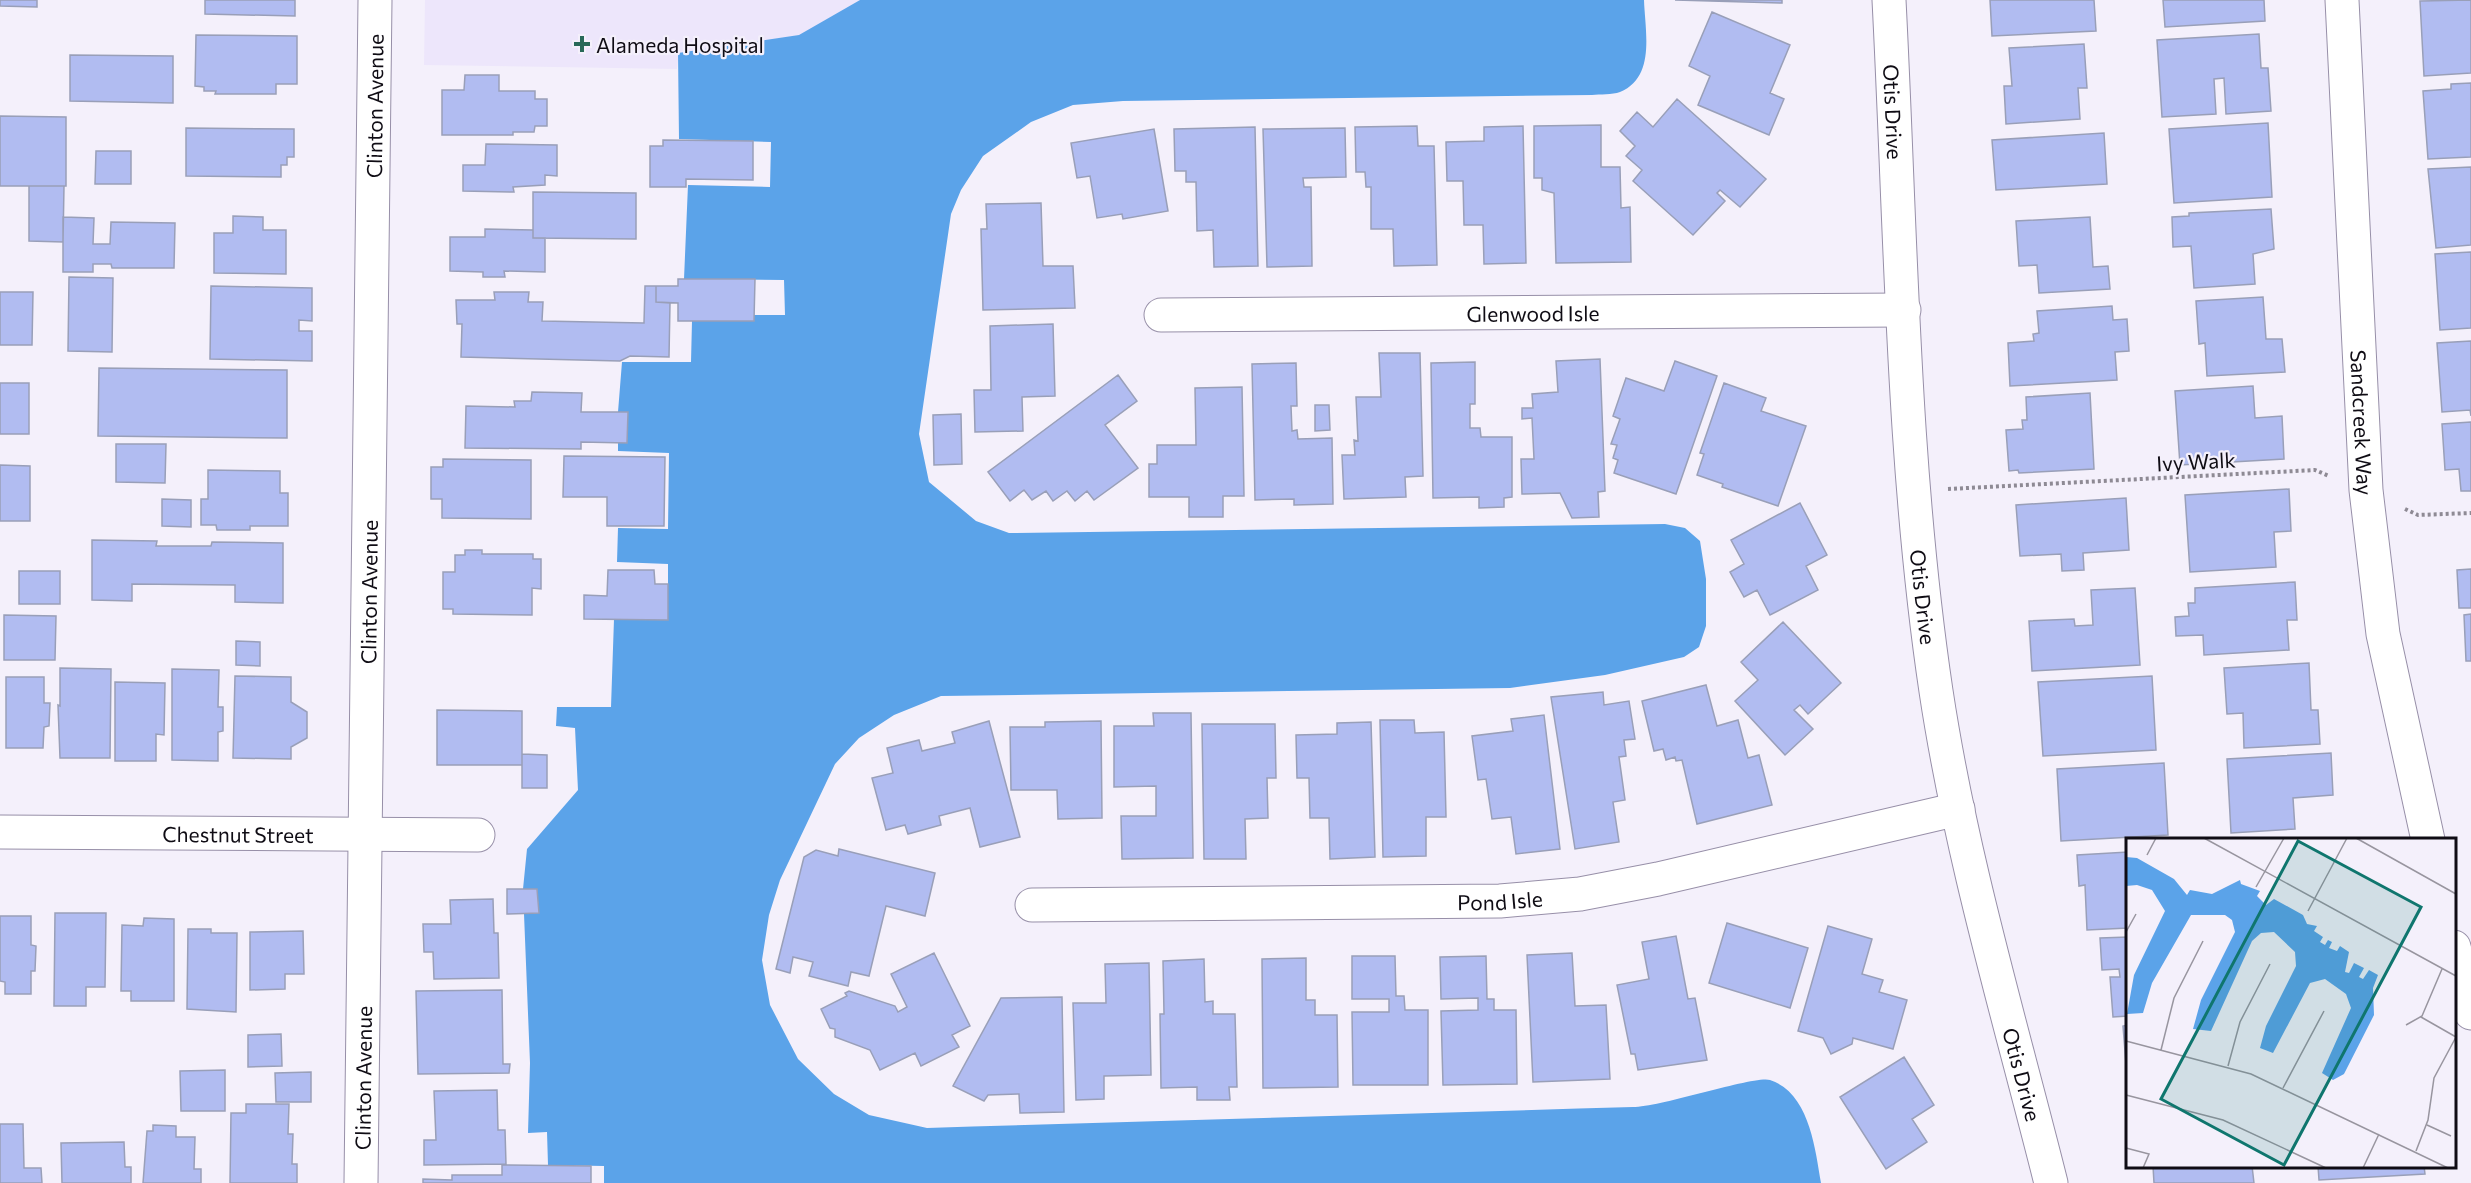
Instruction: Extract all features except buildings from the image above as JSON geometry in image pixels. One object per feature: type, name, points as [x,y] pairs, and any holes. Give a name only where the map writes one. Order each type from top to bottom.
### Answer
[{"type":"street","name":"Clinton Avenue","points":[[361,1183],[363,835],[375,0]]},
{"type":"street","name":"Otis Drive","points":[[1889,0],[1914,491],[1920,565],[1936,692],[1958,809],[2051,1183]]},
{"type":"street","name":"Sandcreek Way","points":[[2342,0],[2366,490],[2383,634],[2427,838]]},
{"type":"street","name":"Glenwood Isle","points":[[1161,315],[1904,310]]},
{"type":"street","name":"Pond Isle","points":[[1032,905],[1500,901],[1580,894],[1658,879],[1958,809]]},
{"type":"street","name":"Chestnut Street","points":[[0,832],[478,835]]},
{"type":"street","points":[[2456,955],[2471,1013]]},
{"type":"path","name":"Ivy Walk","points":[[1914,491],[2315,470],[2366,490],[2418,515],[2471,513]]},
{"type":"shaded area","name":"Alameda Hospital","points":[[425,0],[860,0],[800,35],[679,53],[677,69],[424,65]]},
{"type":"water","points":[[860,0],[1644,0],[1646,52],[1644,64],[1639,76],[1631,85],[1617,93],[1123,101],[1073,105],[1031,122],[983,156],[961,190],[951,214],[919,434],[929,482],[976,521],[1009,533],[1665,524],[1685,528],[1700,541],[1706,579],[1706,626],[1699,647],[1684,657],[1605,675],[1510,688],[941,696],[894,715],[859,738],[835,764],[780,880],[769,915],[762,960],[770,1005],[798,1059],[834,1094],[869,1115],[927,1128],[1633,1107],[1646,1106],[1746,1082],[1770,1080],[1783,1087],[1802,1109],[1813,1138],[1821,1183],[604,1183],[604,1166],[548,1165],[547,1132],[528,1133],[530,1063],[524,914],[539,913],[537,889],[523,889],[527,849],[578,790],[575,728],[556,726],[557,707],[611,707],[614,619],[668,619],[668,564],[617,562],[618,528],[668,529],[669,453],[618,451],[618,442],[627,442],[628,412],[618,412],[622,362],[691,362],[692,321],[754,321],[754,315],[785,315],[784,280],[684,279],[688,185],[770,187],[771,142],[679,139],[678,53],[799,35]]},
{"type":"place","name":"Alameda Hospital","points":[[582,44]]}]
